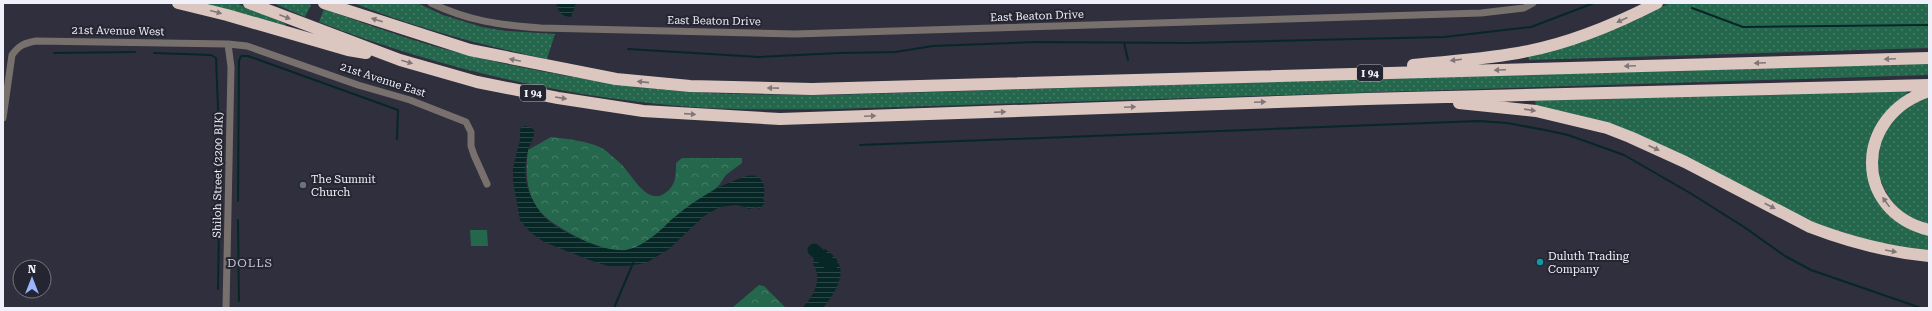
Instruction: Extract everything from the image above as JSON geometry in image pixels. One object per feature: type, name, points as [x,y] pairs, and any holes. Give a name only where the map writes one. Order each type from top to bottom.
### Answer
[{"type":"highway","points":[[178,3],[227,15],[348,50],[389,56]]},
{"type":"highway","name":"I 94","points":[[249,3],[389,56],[477,82],[558,98],[643,111],[725,117],[780,119],[831,118],[1366,99],[1929,85]]},
{"type":"highway","name":"I 94","points":[[324,3],[470,50],[616,79],[690,86],[812,89],[1929,58]]},
{"type":"highway","points":[[1340,74],[1528,51],[1594,32],[1657,3]]},
{"type":"highway","points":[[1929,91],[1900,105],[1887,119],[1878,134],[1872,160],[1876,185],[1883,200],[1905,220],[1919,228],[1929,230]]},
{"type":"highway","points":[[1366,99],[1515,108],[1536,111],[1607,128],[1685,162],[1810,227],[1873,248],[1929,256]]},
{"type":"street","name":"East Beaton Drive","points":[[431,3],[472,20],[504,26],[795,34],[1481,13],[1524,8],[1533,3]]},
{"type":"street","name":"21st Avenue West","points":[[3,118],[12,55],[16,48],[26,43],[36,41],[228,44]]},
{"type":"street","name":"21st Avenue East","points":[[228,44],[247,46],[264,51],[358,85],[410,100],[466,122],[471,132],[471,146],[474,155],[487,184]]},
{"type":"street","name":"Shiloh Street (2200 BIK)","points":[[226,308],[231,66],[228,44]]},
{"type":"green space","points":[[194,3],[236,3],[286,24],[285,28]]},
{"type":"green space","points":[[273,3],[308,3],[311,5],[305,17]]},
{"type":"green space","points":[[353,3],[417,3],[443,15],[482,27],[506,31],[555,34],[547,59],[449,35]]},
{"type":"green space","points":[[1669,3],[1929,3],[1929,48],[1529,60],[1528,56],[1634,21]]},
{"type":"green space","points":[[324,9],[397,35],[490,61],[575,78],[632,86],[732,94],[832,95],[1929,62],[1929,75],[833,109],[708,108],[658,104],[559,90],[462,68],[413,55],[319,22]]},
{"type":"green space","points":[[1905,89],[1908,94],[1895,102],[1884,114],[1871,134],[1867,162],[1899,223],[1913,231],[1929,235],[1929,250],[1881,244],[1816,224],[1618,127],[1579,115],[1536,106],[1535,100]]},
{"type":"green space","points":[[1929,96],[1929,225],[1903,213],[1891,201],[1880,180],[1877,157],[1882,135],[1904,108]]},
{"type":"green space","points":[[551,137],[586,142],[600,147],[623,166],[641,188],[653,196],[659,196],[669,190],[673,184],[676,163],[682,158],[742,158],[742,163],[729,172],[719,185],[691,205],[653,238],[635,247],[618,251],[590,244],[573,235],[548,219],[534,203],[528,184],[528,150]]},
{"type":"green space","points":[[470,230],[487,230],[488,246],[471,246]]},
{"type":"green space","points":[[759,285],[764,286],[786,308],[732,308]]},
{"type":"shaded area","points":[[556,3],[576,3],[571,17],[564,16],[560,13]]},
{"type":"shaded area","points":[[524,126],[530,127],[534,130],[527,155],[525,175],[528,189],[537,207],[546,219],[557,227],[586,242],[598,246],[608,249],[626,250],[638,246],[653,237],[679,213],[696,201],[722,186],[746,176],[757,176],[761,180],[764,189],[763,200],[766,202],[759,209],[757,207],[749,209],[736,205],[720,207],[704,216],[669,249],[646,263],[627,266],[608,266],[592,261],[544,242],[530,232],[520,220],[513,181],[513,168],[520,140],[520,129]]},
{"type":"shaded area","points":[[825,249],[838,262],[840,277],[838,285],[823,308],[802,308],[816,287],[817,276],[813,264],[814,258]]},
{"type":"waterway","points":[[628,49],[759,57],[895,52],[933,46],[1034,42],[1189,43],[1444,37],[1531,27],[1594,3]]},
{"type":"waterway","points":[[1692,8],[1743,27],[1929,25]]},
{"type":"waterway","points":[[1124,43],[1128,60]]},
{"type":"waterway","points":[[54,53],[135,52]]},
{"type":"waterway","points":[[154,53],[211,55],[216,58],[219,133]]},
{"type":"waterway","points":[[238,201],[239,61],[241,56],[248,56],[398,110],[397,139]]},
{"type":"waterway","points":[[860,145],[1479,121],[1507,123],[1568,135],[1624,155],[1690,193],[1744,227],[1785,256],[1811,270],[1921,308]]},
{"type":"waterway","points":[[218,289],[220,157]]},
{"type":"waterway","points":[[238,220],[239,301]]},
{"type":"waterway","points":[[814,250],[831,265]]},
{"type":"waterway","points":[[614,308],[633,263]]},
{"type":"place","name":"The Summit Church","points":[[303,185]]},
{"type":"place","name":"Duluth Trading Company","points":[[1540,262]]},
{"type":"district","name":"DOLLS","points":[[250,263]]}]
